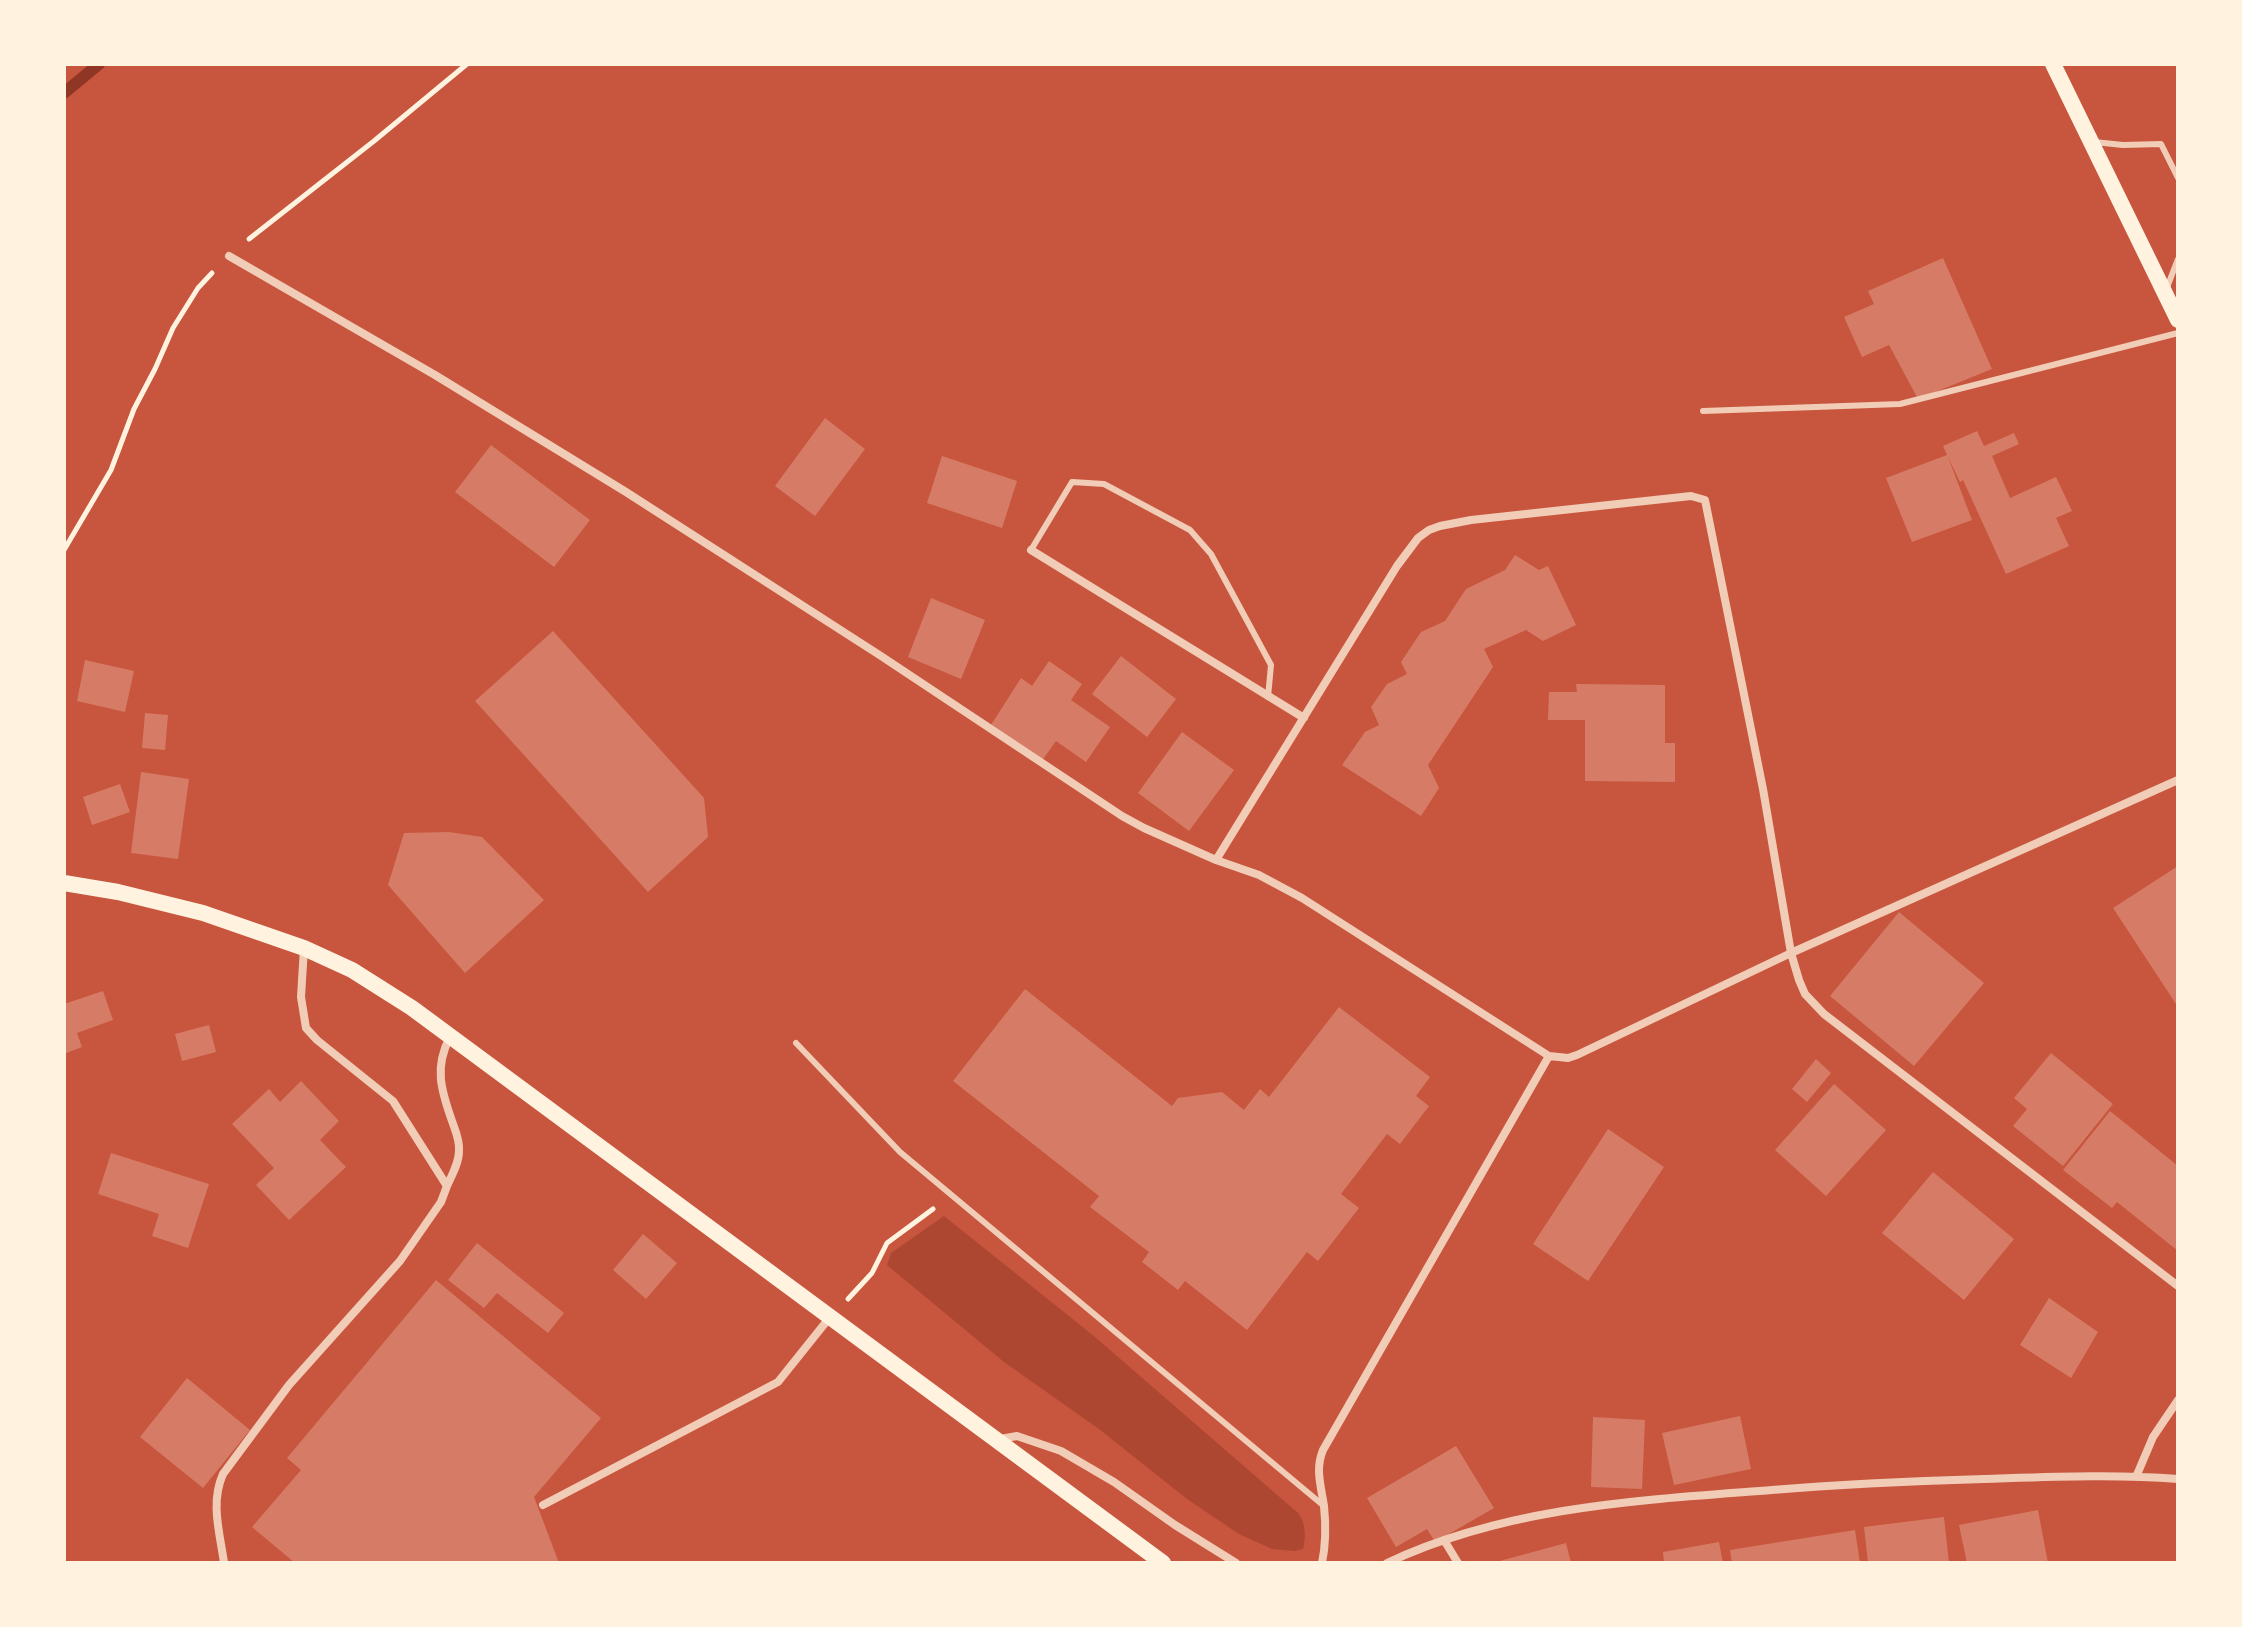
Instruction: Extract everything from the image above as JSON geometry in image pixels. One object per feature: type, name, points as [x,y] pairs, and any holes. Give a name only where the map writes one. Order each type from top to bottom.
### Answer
[{"type":"main road","points":[[2053,64],[2178,320]]},
{"type":"main road","points":[[64,883],[118,892],[203,913],[304,948],[373,983],[451,1036],[995,1439],[1153,1561]]},
{"type":"street","points":[[229,256],[435,375],[626,492],[1122,816],[1216,860],[1259,875],[1326,912],[1549,1056],[1568,1058],[1577,1055],[1791,953],[2178,780]]},
{"type":"street","points":[[1216,860],[1402,557],[1418,538],[1429,530],[1471,520],[1691,496],[1705,500],[1763,789],[1791,953],[1805,994],[1824,1014],[2178,1286]]},
{"type":"street","points":[[1031,550],[1304,718]]},
{"type":"street","points":[[304,948],[301,997],[306,1028],[393,1101],[447,1186]]},
{"type":"street","points":[[224,1563],[216,1503],[217,1488],[223,1474],[289,1385],[400,1261],[441,1202],[457,1165],[460,1151],[457,1135],[442,1087],[441,1058],[451,1036]]},
{"type":"street","points":[[1322,1563],[1326,1536],[1318,1471],[1323,1450],[1549,1056]]},
{"type":"street","points":[[543,1505],[778,1382],[830,1317]]},
{"type":"street","points":[[2136,1477],[2153,1437],[2178,1400]]},
{"type":"street","points":[[995,1439],[1017,1436],[1061,1451],[1114,1482],[1236,1563]]},
{"type":"street","points":[[1387,1563],[1479,1529],[1552,1512],[1636,1501],[1857,1483],[2045,1477],[2178,1479]]},
{"type":"street","points":[[1444,1540],[1458,1563]]},
{"type":"lane","points":[[2090,141],[2123,145],[2161,144],[2178,178]]},
{"type":"lane","points":[[2165,293],[2178,259]]},
{"type":"lane","points":[[1703,411],[1900,404],[2178,333]]},
{"type":"lane","points":[[1031,550],[1072,482],[1104,484],[1190,530],[1211,554],[1271,665],[1268,697]]},
{"type":"lane","points":[[796,1043],[900,1152],[1324,1506]]},
{"type":"path","points":[[64,550],[111,470],[134,409],[173,328],[198,288],[229,256],[467,64]]},
{"type":"path","points":[[830,1317],[872,1273],[887,1243],[952,1196]]},
{"type":"shaded area","points":[[944,1216],[1095,1337],[1298,1513],[1305,1530],[1303,1549],[1272,1549],[1239,1534],[1187,1499],[1099,1429],[1004,1362],[887,1265],[891,1253]]},
{"type":"building","points":[[1943,258],[1992,369],[1918,399],[1889,345],[1862,357],[1844,317],[1874,304],[1868,291]]},
{"type":"building","points":[[825,418],[865,449],[815,516],[775,486]]},
{"type":"building","points":[[1977,431],[1984,446],[2014,433],[2019,444],[1992,456],[2010,498],[2056,477],[2072,511],[2056,518],[2069,546],[2006,574],[1963,480],[1960,482],[1948,457],[1972,520],[1912,542],[1886,478],[1947,455],[1943,446]]},
{"type":"building","points":[[491,445],[590,520],[554,567],[455,492]]},
{"type":"building","points":[[942,456],[1017,481],[1002,528],[927,503]]},
{"type":"building","points":[[1515,555],[1539,570],[1548,566],[1576,625],[1543,641],[1526,630],[1484,649],[1493,667],[1428,765],[1439,788],[1421,816],[1342,765],[1365,732],[1379,725],[1371,707],[1387,684],[1407,674],[1401,662],[1421,632],[1445,621],[1466,589],[1505,570]]},
{"type":"building","points":[[931,598],[985,620],[961,679],[908,657]]},
{"type":"building","points":[[553,631],[704,798],[708,837],[648,892],[475,701]]},
{"type":"building","points":[[1121,656],[1176,699],[1147,737],[1092,694]]},
{"type":"building","points":[[85,660],[134,671],[125,712],[77,701]]},
{"type":"building","points":[[1049,661],[1082,684],[1071,700],[1110,727],[1086,762],[1056,741],[1041,762],[989,728],[1021,678],[1032,686]]},
{"type":"building","points":[[1576,684],[1665,685],[1665,743],[1675,743],[1675,782],[1585,781],[1585,720],[1548,720],[1549,692],[1577,692]]},
{"type":"building","points":[[145,713],[168,715],[165,750],[142,748]]},
{"type":"building","points":[[1182,732],[1234,770],[1189,831],[1138,793]]},
{"type":"building","points":[[141,772],[189,779],[178,859],[131,853]]},
{"type":"building","points":[[120,784],[130,812],[92,825],[83,797]]},
{"type":"building","points":[[449,832],[482,837],[544,900],[465,973],[388,885],[404,833]]},
{"type":"building","points":[[2178,866],[2178,1007],[2113,908]]},
{"type":"building","points":[[1899,912],[1984,983],[1914,1066],[1830,996]]},
{"type":"building","points":[[1025,989],[1172,1106],[1178,1098],[1222,1092],[1244,1110],[1260,1089],[1269,1097],[1339,1007],[1430,1077],[1416,1096],[1429,1106],[1400,1144],[1387,1134],[1341,1194],[1359,1208],[1318,1261],[1307,1252],[1247,1330],[1185,1281],[1178,1290],[1142,1262],[1149,1252],[1090,1207],[1099,1196],[953,1081]]},
{"type":"building","points":[[103,991],[113,1020],[77,1033],[82,1047],[64,1054],[64,1004]]},
{"type":"building","points":[[209,1025],[216,1052],[182,1061],[175,1034]]},
{"type":"building","points":[[2051,1053],[2113,1104],[2063,1166],[2013,1126],[2027,1109],[2014,1098]]},
{"type":"building","points":[[1816,1059],[1831,1073],[1807,1102],[1792,1089]]},
{"type":"building","points":[[301,1081],[339,1121],[320,1140],[346,1167],[289,1220],[256,1185],[274,1168],[232,1124],[269,1089],[280,1102]]},
{"type":"building","points":[[1834,1084],[1886,1130],[1826,1196],[1775,1150]]},
{"type":"building","points":[[2110,1111],[2178,1166],[2178,1251],[2117,1202],[2112,1208],[2063,1170]]},
{"type":"building","points":[[1608,1129],[1664,1167],[1588,1281],[1533,1244]]},
{"type":"building","points":[[111,1153],[209,1184],[188,1248],[152,1236],[159,1214],[98,1194]]},
{"type":"building","points":[[1933,1172],[2014,1239],[1964,1300],[1882,1233]]},
{"type":"building","points":[[643,1234],[677,1263],[646,1299],[613,1270]]},
{"type":"building","points":[[477,1243],[564,1313],[548,1333],[497,1293],[484,1308],[448,1280]]},
{"type":"building","points":[[436,1280],[601,1418],[534,1497],[559,1563],[295,1563],[252,1527],[301,1470],[287,1458]]},
{"type":"building","points":[[2049,1298],[2098,1332],[2071,1378],[2020,1345]]},
{"type":"building","points":[[187,1378],[250,1430],[203,1488],[140,1437]]},
{"type":"building","points":[[1740,1416],[1751,1469],[1674,1485],[1662,1433]]},
{"type":"building","points":[[1593,1417],[1645,1420],[1642,1489],[1591,1487]]},
{"type":"building","points":[[1456,1446],[1494,1508],[1435,1542],[1427,1529],[1396,1547],[1367,1498]]},
{"type":"building","points":[[2038,1510],[2048,1563],[1967,1563],[1959,1525]]},
{"type":"building","points":[[1944,1517],[1949,1563],[1868,1563],[1864,1527]]},
{"type":"building","points":[[1855,1530],[1860,1563],[1732,1563],[1730,1550]]},
{"type":"building","points":[[1719,1542],[1723,1563],[1664,1563],[1663,1552]]},
{"type":"building","points":[[1566,1543],[1571,1563],[1496,1563],[1496,1562]]},
{"type":"waterway","points":[[64,93],[99,64]]}]
